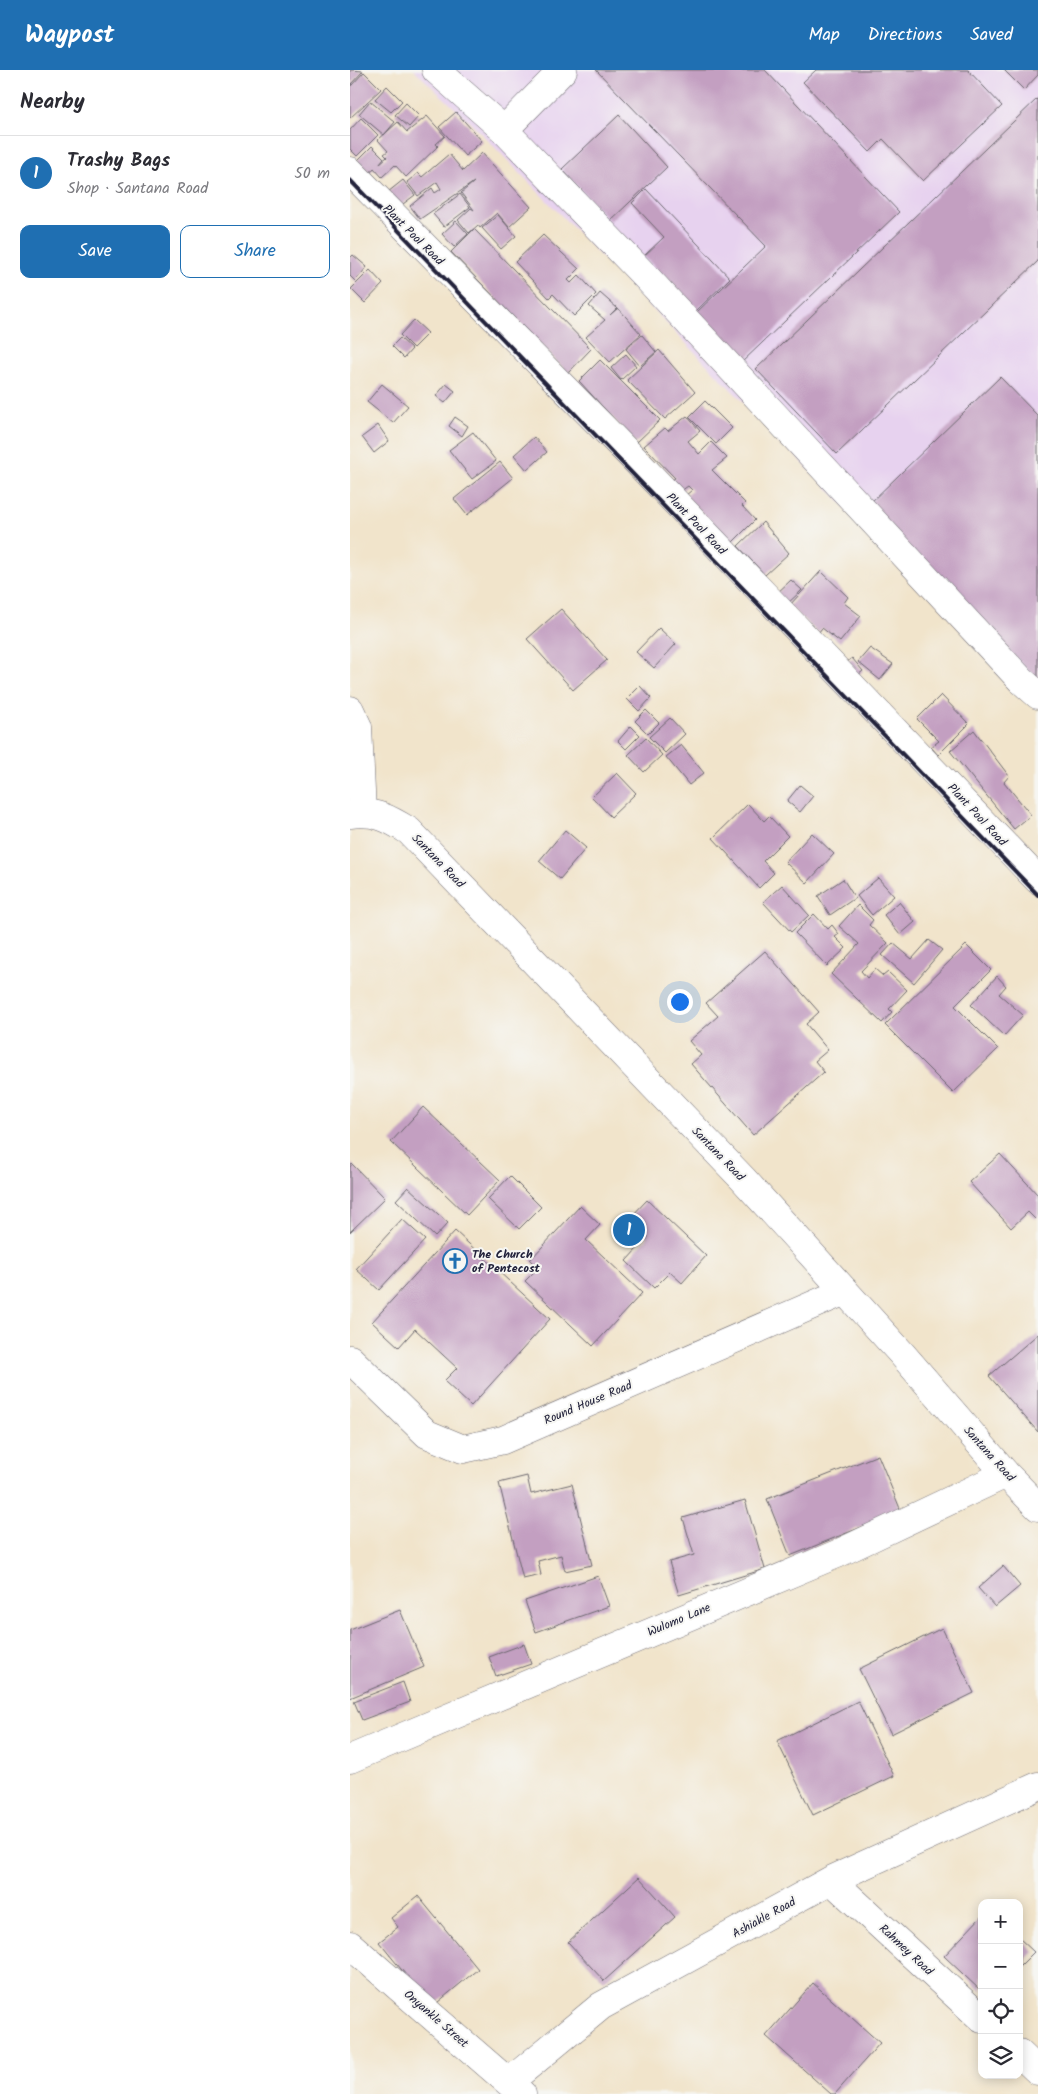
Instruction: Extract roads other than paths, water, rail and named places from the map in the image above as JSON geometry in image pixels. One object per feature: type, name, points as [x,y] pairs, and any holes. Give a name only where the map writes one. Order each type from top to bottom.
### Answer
[{"type":"street","points":[[436,70],[504,130],[647,278],[1021,680],[1038,695]]},
{"type":"street","points":[[504,130],[562,70]]},
{"type":"street","name":"Plant Pool Road","points":[[350,171],[636,461],[1038,880]]},
{"type":"street","points":[[350,710],[358,727],[365,814]]},
{"type":"street","name":"Santana Road","points":[[365,814],[409,831],[743,1179],[845,1291],[1006,1474],[1037,1504]]},
{"type":"street","name":"Round House Road","points":[[350,1358],[427,1434],[463,1449],[503,1440],[845,1291]]},
{"type":"street","name":"Wulomo Lane","points":[[350,1759],[837,1554],[1006,1474]]},
{"type":"street","name":"Ashiakle Road","points":[[515,2088],[601,2006],[831,1880],[1038,1786]]},
{"type":"street","name":"Rahmey Road","points":[[831,1880],[978,2015]]},
{"type":"street","name":"Onyankle Street","points":[[350,1945],[515,2088]]},
{"type":"street","points":[[1023,2058],[1038,2071]]},
{"type":"railway","points":[[350,180],[1038,895]]},
{"type":"place","name":"Trashy Bags","points":[[629,1230]]},
{"type":"place","name":"The Church of Pentecost","points":[[455,1261]]}]
